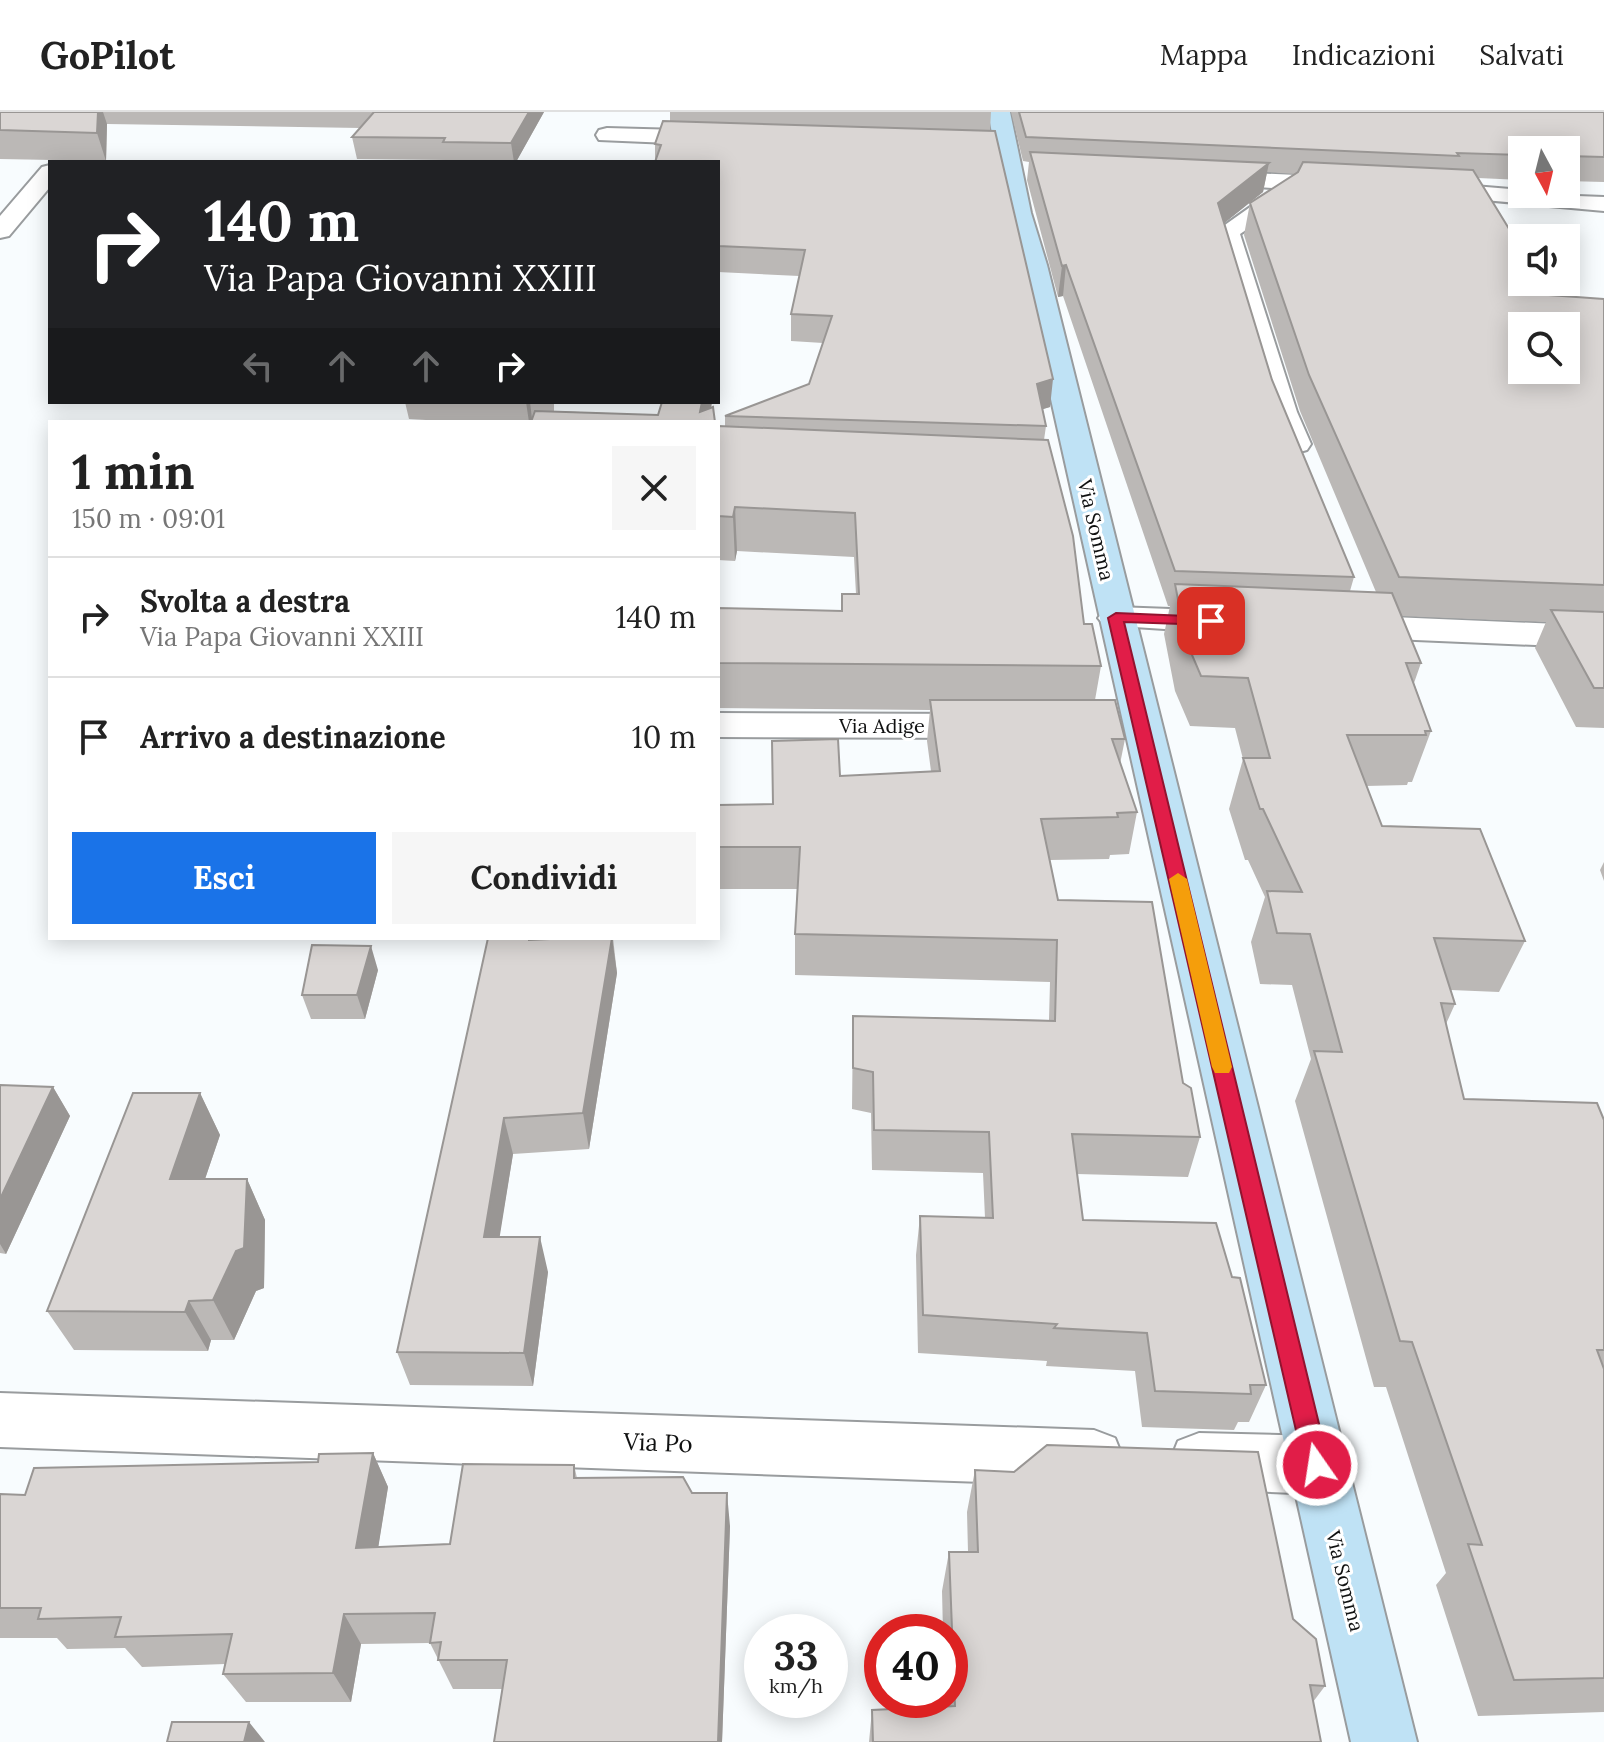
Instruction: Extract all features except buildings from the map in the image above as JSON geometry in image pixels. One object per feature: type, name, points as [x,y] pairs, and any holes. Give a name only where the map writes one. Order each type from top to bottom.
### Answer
[{"type":"street","points":[[607,135],[731,138]]},
{"type":"street","name":"Via Somma","points":[[1004,149],[1019,213],[1067,472],[1116,618],[1126,727],[1317,1465],[1384,1742]]},
{"type":"street","points":[[0,231],[48,174]]},
{"type":"street","points":[[1178,177],[1360,185]]},
{"type":"street","points":[[1285,182],[1281,196],[1227,232],[1282,412],[1306,469]]},
{"type":"street","points":[[1405,187],[1604,204]]},
{"type":"street","points":[[1306,624],[1364,612],[1604,637]]},
{"type":"street","points":[[1116,618],[1259,623]]},
{"type":"street","name":"Via Adige","points":[[720,725],[1016,727]]},
{"type":"street","name":"Via Po","points":[[0,1420],[1317,1465]]},
{"type":"slow traffic","points":[[1178,879],[1222,1067]]},
{"type":"route","points":[[1211,621],[1116,618],[1317,1465]]}]
